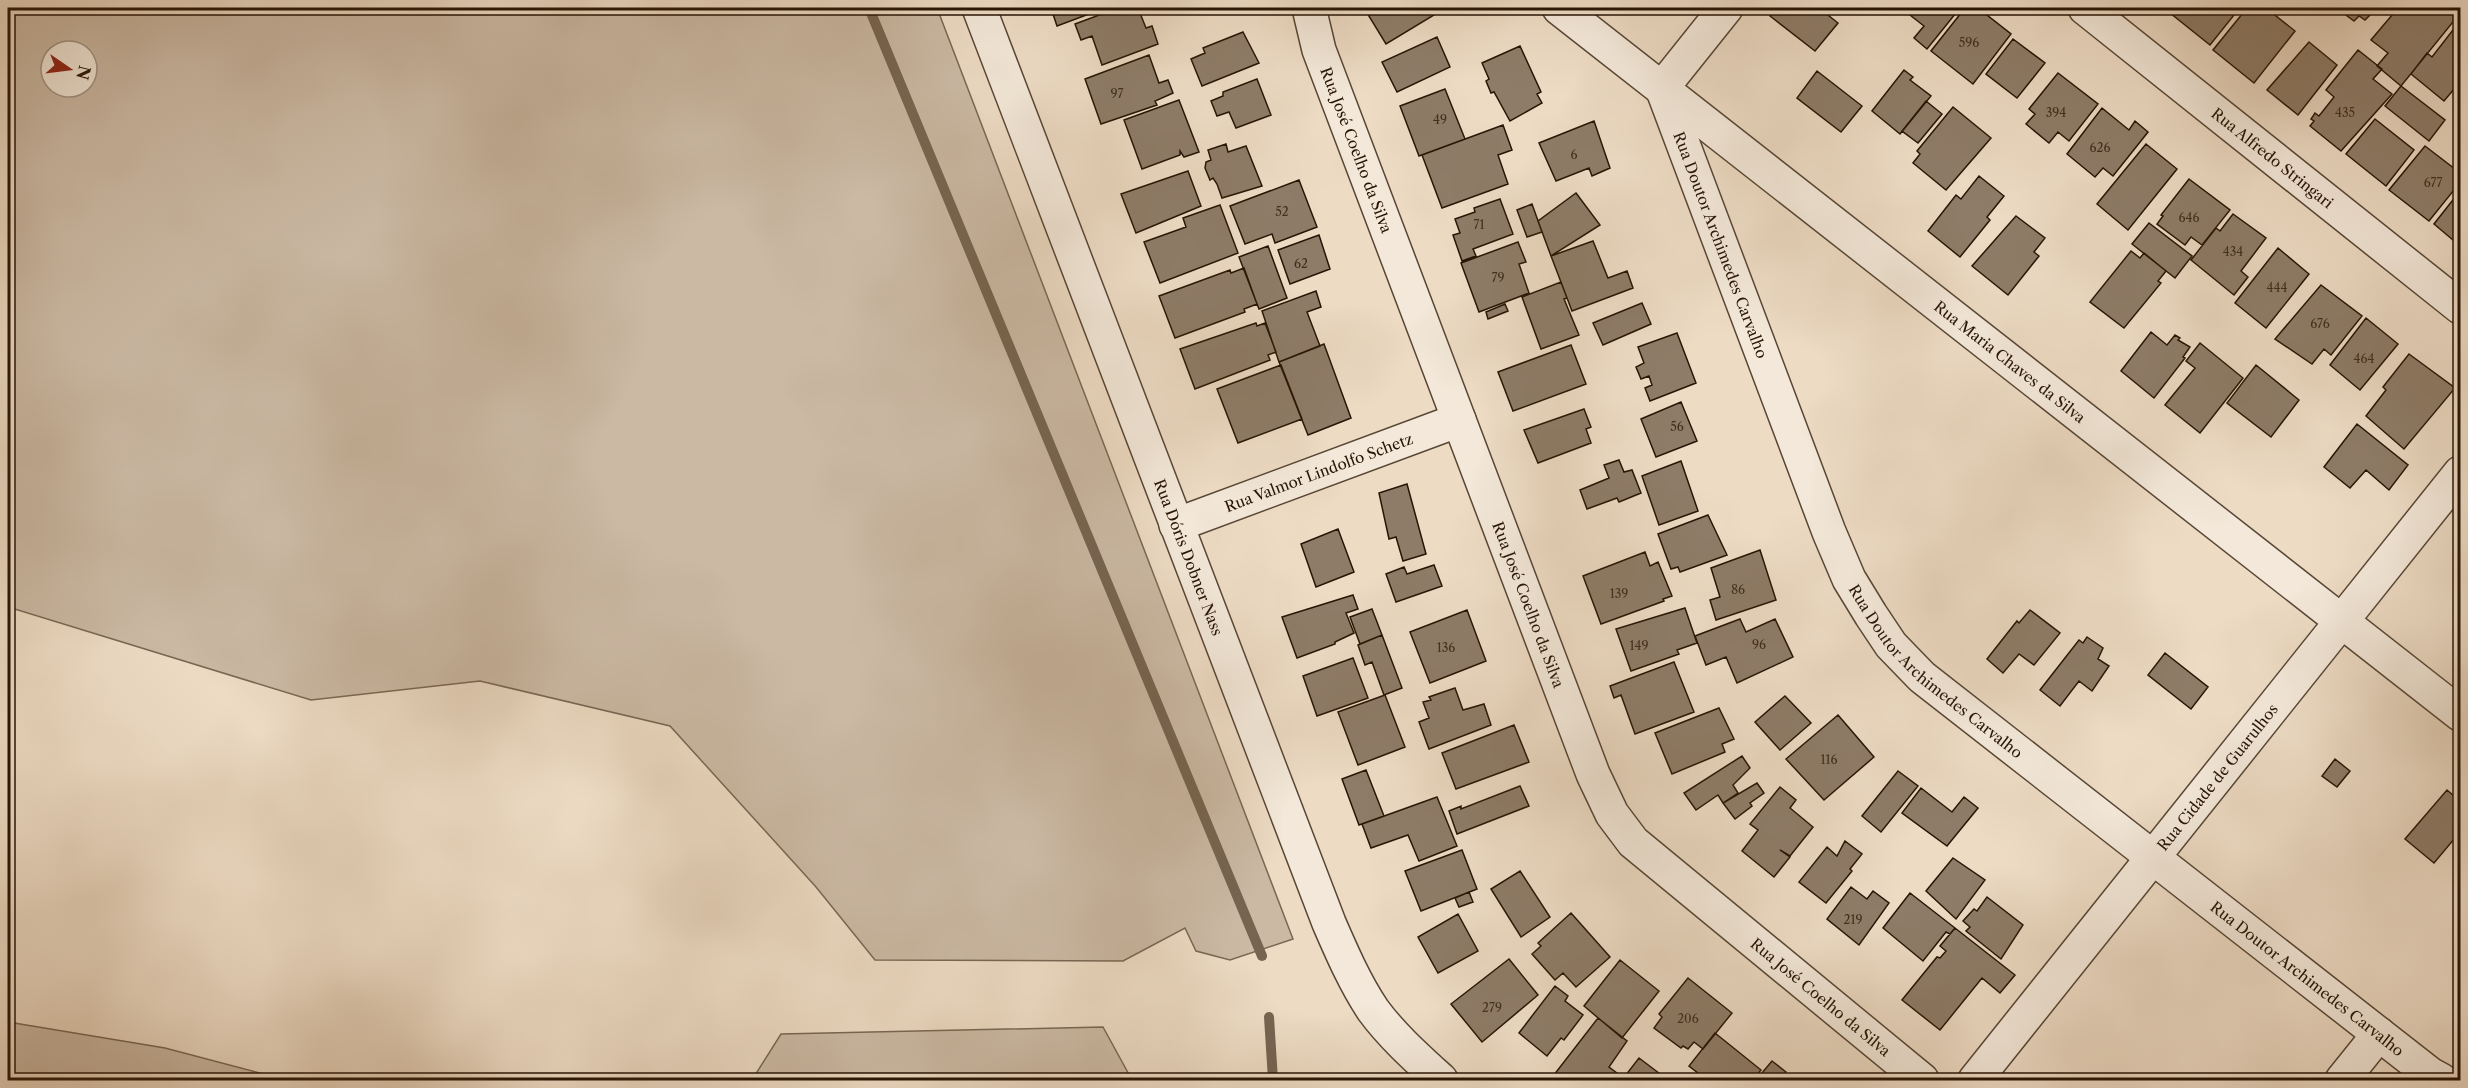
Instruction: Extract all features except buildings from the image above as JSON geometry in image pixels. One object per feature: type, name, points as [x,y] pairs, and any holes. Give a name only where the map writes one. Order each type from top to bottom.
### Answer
[{"type":"street","name":"Rua Dóris Dobner Nass","points":[[979,8],[1324,912],[1351,973],[1374,1011],[1408,1050],[1441,1080]]},
{"type":"street","name":"Rua José Coelho da Silva","points":[[1309,8],[1319,50],[1593,774],[1611,814],[1633,842],[1922,1080]]},
{"type":"street","name":"Rua Maria Chaves da Silva","points":[[1559,8],[2460,714]]},
{"type":"street","points":[[1662,88],[1726,8]]},
{"type":"street","name":"Rua Alfredo Stringari","points":[[2085,8],[2460,307]]},
{"type":"street","name":"Rua Doutor Archimedes Carvalho","points":[[1662,88],[1829,532],[1849,579],[1891,645],[1930,684],[2441,1080]]},
{"type":"street","name":"Rua Valmor Lindolfo Schetz","points":[[1176,525],[1459,420]]},
{"type":"street","name":"Rua Cidade de Guarulhos","points":[[1975,1080],[2460,474]]},
{"type":"street","points":[[2342,1080],[2379,1034]]},
{"type":"shaded area","points":[[8,8],[937,8],[1293,939],[1230,960],[1196,951],[1185,928],[1123,961],[875,960],[816,887],[670,726],[480,681],[311,700],[8,607]]},
{"type":"shaded area","points":[[8,1022],[165,1048],[286,1080],[8,1080]]},
{"type":"shaded area","points":[[1103,1027],[1132,1080],[752,1080],[781,1034]]},
{"type":"waterway","points":[[869,8],[1262,956]]},
{"type":"waterway","points":[[1269,1017],[1273,1080]]}]
